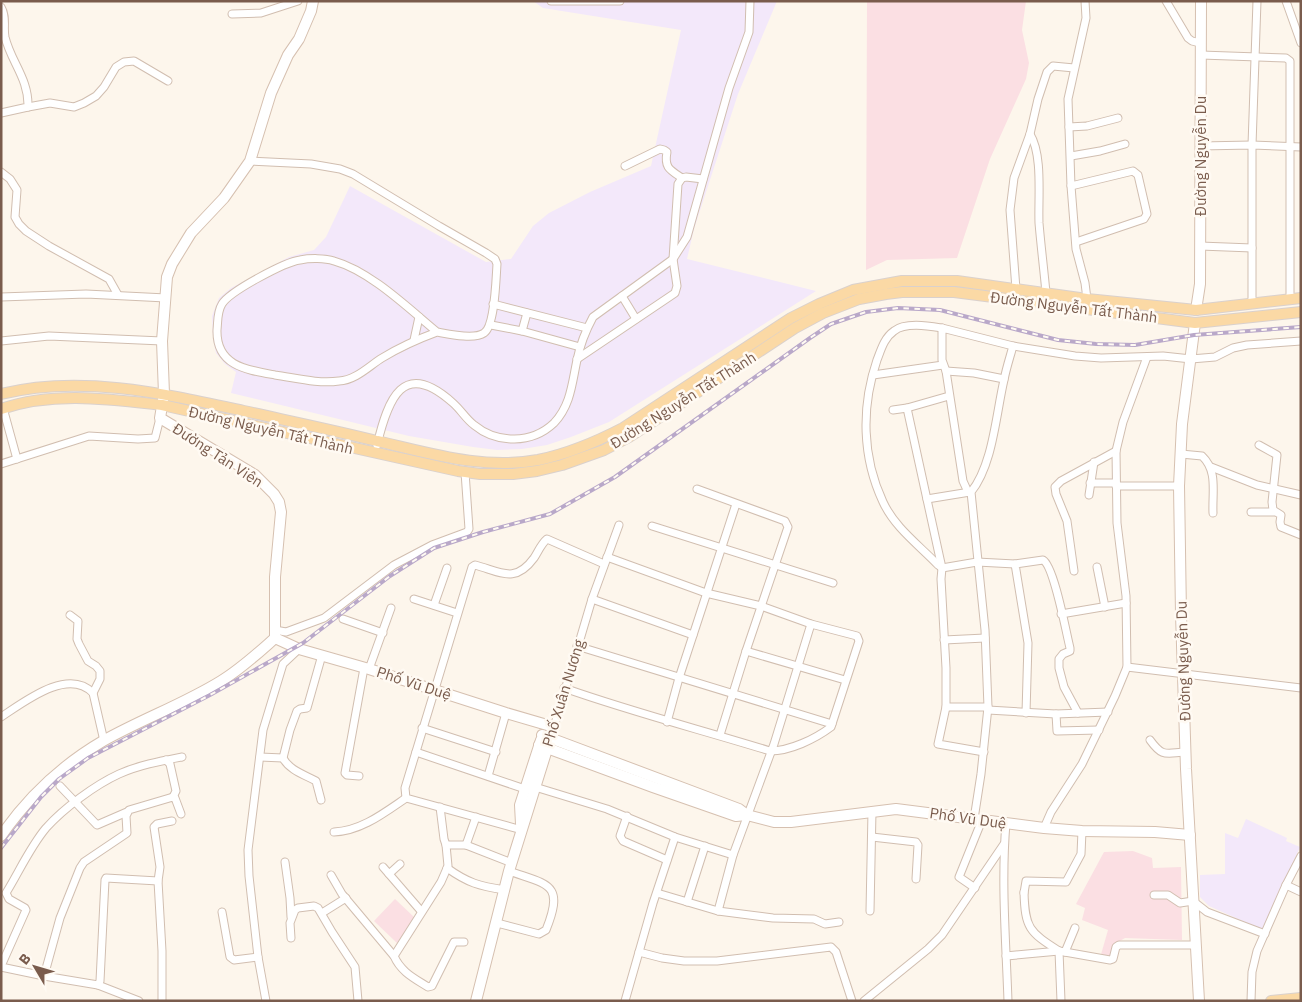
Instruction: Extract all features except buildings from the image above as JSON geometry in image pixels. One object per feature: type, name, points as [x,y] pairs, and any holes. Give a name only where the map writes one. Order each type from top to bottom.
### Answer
[{"type":"main road","name":"Đường Nguyễn Tất Thành","points":[[2,409],[30,402],[64,398],[123,400],[162,405],[465,472],[513,474],[537,471],[569,463],[602,444],[791,318],[818,304],[853,290],[893,282],[957,281],[1046,293],[1087,304],[1195,323],[1296,312]]},
{"type":"main road","name":"Đường Nguyễn Tất Thành","points":[[1,394],[29,388],[63,386],[124,389],[164,394],[447,458],[482,463],[537,460],[629,437],[795,328],[823,313],[859,299],[902,292],[954,292],[1087,304],[1196,310],[1294,299]]},
{"type":"main road","points":[[1294,299],[1296,312]]},
{"type":"main road","points":[[1271,1001],[1301,998]]},
{"type":"street","points":[[232,14],[261,12],[298,1]]},
{"type":"street","name":"Đường Tản Viên","points":[[275,634],[274,606],[281,512],[279,502],[274,494],[255,475],[160,418],[164,394],[162,341],[167,276],[177,254],[191,233],[224,198],[250,161],[263,124],[269,97],[288,55],[300,39],[313,1]]},
{"type":"street","points":[[551,1],[620,1]]},
{"type":"street","points":[[375,453],[392,400],[407,385],[421,384],[432,388],[453,402],[475,426],[493,436],[510,440],[526,438],[543,432],[554,422],[565,408],[574,385],[580,347],[593,318],[673,259],[687,237],[728,88],[749,32],[750,1]]},
{"type":"street","points":[[1085,1],[1086,18],[1069,89],[1069,127],[1076,249],[1085,283],[1087,304]]},
{"type":"street","points":[[1166,1],[1188,38],[1192,42],[1200,42]]},
{"type":"street","name":"Đường Nguyễn Du","points":[[1196,310],[1200,284],[1200,42],[1202,1]]},
{"type":"street","points":[[1252,304],[1252,145],[1257,1]]},
{"type":"street","points":[[1286,1],[1301,42]]},
{"type":"street","points":[[1,7],[5,15],[5,38],[29,94],[28,107]]},
{"type":"street","points":[[1201,55],[1286,58],[1290,61],[1294,299]]},
{"type":"street","points":[[1,113],[50,103],[74,107],[96,96],[116,67],[124,62],[134,61],[168,81]]},
{"type":"street","points":[[1016,289],[1010,210],[1014,178],[1030,134],[1038,99],[1049,68],[1053,66],[1074,68]]},
{"type":"street","points":[[1069,127],[1087,126],[1118,118]]},
{"type":"street","points":[[1030,134],[1037,160],[1039,223],[1046,293]]},
{"type":"street","points":[[1070,156],[1100,151],[1125,144]]},
{"type":"street","points":[[1200,146],[1252,145],[1301,148]]},
{"type":"street","points":[[625,166],[660,149],[667,152],[665,162],[667,166],[682,178],[703,179]]},
{"type":"street","points":[[250,161],[311,164],[340,169],[353,174],[495,259],[497,264],[491,324],[484,333],[473,336],[450,335],[437,332],[370,278],[351,266],[332,260],[301,260],[283,265],[232,293],[222,303],[218,315],[217,338],[220,349],[229,360],[248,370],[311,381],[339,382],[352,378],[383,357],[414,340],[437,332]]},
{"type":"street","points":[[1071,186],[1133,171],[1138,175],[1147,214],[1144,218],[1076,242]]},
{"type":"street","points":[[1,172],[10,179],[17,190],[15,217],[18,224],[49,246],[108,280],[118,295]]},
{"type":"street","points":[[577,359],[675,292],[673,259],[678,184],[682,178]]},
{"type":"street","points":[[1200,246],[1252,248]]},
{"type":"street","points":[[1,297],[78,294],[166,298]]},
{"type":"street","points":[[622,296],[636,319]]},
{"type":"street","points":[[493,304],[587,328]]},
{"type":"street","points":[[522,331],[527,313]]},
{"type":"street","points":[[414,340],[419,317]]},
{"type":"street","name":"Đường Nguyễn Du","points":[[1195,323],[1182,424],[1179,486],[1180,614],[1199,999]]},
{"type":"street","points":[[491,324],[580,347]]},
{"type":"street","points":[[942,568],[900,528],[889,514],[877,489],[871,468],[865,423],[867,402],[884,341],[894,330],[925,325],[1013,346],[1075,356],[1215,357],[1233,348],[1247,345],[1301,341]]},
{"type":"street","points":[[942,328],[944,368],[963,481],[969,492],[985,638],[988,709],[978,820],[959,877],[975,888]]},
{"type":"street","points":[[1,340],[62,336],[162,341]]},
{"type":"street","points":[[927,499],[969,492],[977,484],[986,462],[997,422],[1004,379],[1013,346]]},
{"type":"street","points":[[1044,828],[1051,812],[1076,774],[1108,712],[1128,667],[1126,603],[1117,523],[1116,451],[1123,422],[1147,357]]},
{"type":"street","points":[[873,375],[944,368],[1004,379]]},
{"type":"street","points":[[893,410],[950,396]]},
{"type":"street","points":[[906,408],[942,568],[946,707],[938,744],[984,752]]},
{"type":"street","points":[[2,409],[17,459]]},
{"type":"street","points":[[1,464],[92,435],[138,439],[155,438],[160,418]]},
{"type":"street","points":[[1260,445],[1277,455],[1272,502],[1274,512]]},
{"type":"street","points":[[1074,571],[1067,521],[1054,490],[1061,480],[1116,451]]},
{"type":"street","points":[[1181,454],[1202,456],[1211,467],[1213,476],[1213,513]]},
{"type":"street","points":[[1089,495],[1094,462]]},
{"type":"street","points":[[1211,467],[1273,490],[1301,495]]},
{"type":"street","points":[[1,836],[14,817],[48,780],[78,757],[104,741],[219,682],[275,634],[286,632],[324,618],[394,565],[432,545],[467,532],[469,530],[465,472]]},
{"type":"street","points":[[1090,483],[1179,486]]},
{"type":"street","points":[[697,489],[787,523],[788,527],[720,735]]},
{"type":"street","points":[[667,722],[679,678],[736,504]]},
{"type":"street","points":[[1251,512],[1274,512],[1281,515],[1281,527],[1301,535]]},
{"type":"street","name":"Phố Xuân Nương","points":[[476,1001],[510,867],[522,830],[520,808],[530,788],[592,599],[619,526]]},
{"type":"street","points":[[652,526],[833,584]]},
{"type":"street","points":[[406,798],[405,788],[422,728],[472,566],[475,565],[506,574],[519,573],[525,569],[547,538],[605,561],[706,593],[761,606],[811,624],[859,638],[832,724],[827,730],[798,745],[778,751],[770,751],[720,735],[667,722],[564,688]]},
{"type":"street","points":[[942,568],[977,562],[1014,564],[1042,560],[1046,562],[1056,589],[1070,651],[1060,657],[1059,668],[1064,687],[1078,713]]},
{"type":"street","points":[[1014,564],[1028,643],[1026,713]]},
{"type":"street","points":[[1097,567],[1105,607]]},
{"type":"street","points":[[434,605],[447,568]]},
{"type":"street","points":[[414,599],[457,613]]},
{"type":"street","points":[[592,599],[693,634]]},
{"type":"street","points":[[1061,614],[1126,603]]},
{"type":"street","points":[[359,776],[347,775],[345,773],[367,668],[383,633],[391,608]]},
{"type":"street","points":[[70,615],[78,621],[77,639],[86,658],[100,671],[100,679],[92,693]]},
{"type":"street","points":[[343,619],[383,633]]},
{"type":"street","points":[[718,911],[733,855],[770,751],[811,624]]},
{"type":"street","name":"Phố Vũ Duệ","points":[[275,634],[299,649],[367,668],[506,713],[550,725]]},
{"type":"street","points":[[944,640],[985,638]]},
{"type":"street","points":[[577,646],[832,724]]},
{"type":"street","points":[[266,1001],[258,956],[248,850],[266,716],[283,664],[299,649]]},
{"type":"street","points":[[746,651],[846,680]]},
{"type":"street","points":[[321,800],[316,781],[303,775],[286,763],[283,758],[297,711],[300,708],[307,708],[322,655]]},
{"type":"street","points":[[1128,667],[1301,688]]},
{"type":"street","points":[[1,717],[60,684],[81,685],[92,693],[104,741]]},
{"type":"street","points":[[946,707],[1056,714],[1108,712]]},
{"type":"street","points":[[488,776],[506,713]]},
{"type":"street","points":[[1056,714],[1057,732],[1098,730]]},
{"type":"street","points":[[422,728],[496,752]]},
{"type":"street","points":[[1150,740],[1160,752],[1186,752]]},
{"type":"street","name":"Phố Vũ Duệ","points":[[545,742],[738,809],[747,815],[774,822],[791,822],[896,809],[1044,828],[1190,835]]},
{"type":"street","points":[[416,752],[488,776],[627,816],[675,837],[733,855]]},
{"type":"street","points":[[139,1001],[98,986],[1,966],[26,910],[9,899],[6,893],[46,828],[75,802],[120,773],[182,757]]},
{"type":"street","points":[[260,757],[283,758]]},
{"type":"street","points":[[60,786],[97,825],[129,810],[173,797],[176,791],[170,764],[166,760]]},
{"type":"street","points":[[173,797],[176,798],[181,814]]},
{"type":"street","points":[[334,832],[343,831],[371,821],[406,798],[522,830]]},
{"type":"street","points":[[394,956],[441,882],[447,868],[446,845],[440,807]]},
{"type":"street","points":[[870,911],[872,811]]},
{"type":"street","points":[[44,976],[60,918],[80,868],[91,856],[127,833],[127,812]]},
{"type":"street","points":[[627,816],[620,836],[623,841],[667,860]]},
{"type":"street","points":[[466,846],[476,817]]},
{"type":"street","points":[[162,1001],[162,951],[158,881],[160,867],[154,827],[157,824],[172,820]]},
{"type":"street","points":[[1006,823],[1004,844],[1008,1001]]},
{"type":"street","points":[[1062,952],[1036,937],[1027,924],[1024,893],[1026,881],[1066,882],[1081,854],[1082,831]]},
{"type":"street","points":[[625,1001],[675,837]]},
{"type":"street","points":[[872,837],[916,842],[918,845],[916,879]]},
{"type":"street","points":[[864,1001],[942,935],[1004,844]]},
{"type":"street","points":[[446,845],[466,846],[548,885],[553,894],[554,911],[546,930],[539,934],[497,923]]},
{"type":"street","points":[[687,902],[705,846]]},
{"type":"street","points":[[1251,1001],[1254,962],[1286,885],[1301,856]]},
{"type":"street","points":[[285,862],[292,919]]},
{"type":"street","points":[[389,874],[400,864]]},
{"type":"street","points":[[383,867],[421,911]]},
{"type":"street","points":[[447,868],[466,881],[479,886],[505,890]]},
{"type":"street","points":[[331,875],[346,898],[394,956],[398,964],[406,973],[430,987],[441,970],[454,942],[464,942]]},
{"type":"street","points":[[98,986],[100,982],[104,880],[106,878],[158,881]]},
{"type":"street","points":[[1286,885],[1301,892]]},
{"type":"street","points":[[657,893],[718,911],[773,918],[814,919],[825,924],[839,922]]},
{"type":"street","points":[[1154,895],[1168,895],[1180,903],[1193,902],[1207,912],[1265,934]]},
{"type":"street","points":[[322,913],[346,898]]},
{"type":"street","points":[[291,938],[290,923],[295,910],[316,906],[355,967],[358,1001]]},
{"type":"street","points":[[222,912],[230,957],[234,960],[258,956]]},
{"type":"street","points":[[1061,1001],[1062,952],[1075,928]]},
{"type":"street","points":[[1006,956],[1062,952],[1110,960],[1113,959],[1116,946],[1119,945],[1196,945]]},
{"type":"street","points":[[639,952],[684,961],[717,961],[831,947],[836,952],[852,1001]]},
{"type":"shaded area","points":[[533,1],[777,1],[738,94],[694,229],[687,259],[816,291],[609,422],[547,445],[497,450],[473,447],[409,436],[231,393],[236,372],[225,364],[216,353],[213,338],[212,316],[219,298],[231,288],[289,257],[314,250],[326,237],[350,186],[486,262],[511,259],[533,226],[549,213],[590,192],[651,166],[681,30],[543,8]]},
{"type":"shaded area","points":[[867,1],[1026,1],[1022,30],[1029,63],[1026,79],[990,159],[957,258],[887,260],[866,270]]},
{"type":"shaded area","points":[[1246,819],[1287,838],[1286,841],[1300,847],[1263,930],[1209,906],[1200,897],[1200,875],[1225,874],[1225,833],[1238,838]]},
{"type":"shaded area","points":[[1133,851],[1152,858],[1153,868],[1181,867],[1182,940],[1125,938],[1118,942],[1110,958],[1100,958],[1108,930],[1082,920],[1085,908],[1076,904],[1104,852]]},
{"type":"shaded area","points":[[395,899],[415,918],[397,943],[374,921]]},
{"type":"railway","points":[[1,848],[41,797],[59,779],[88,758],[210,695],[303,643],[390,576],[434,548],[483,532],[550,514],[615,477],[831,324],[866,312],[898,308],[940,310],[1058,340],[1096,344],[1135,345],[1194,335],[1301,327]]}]
